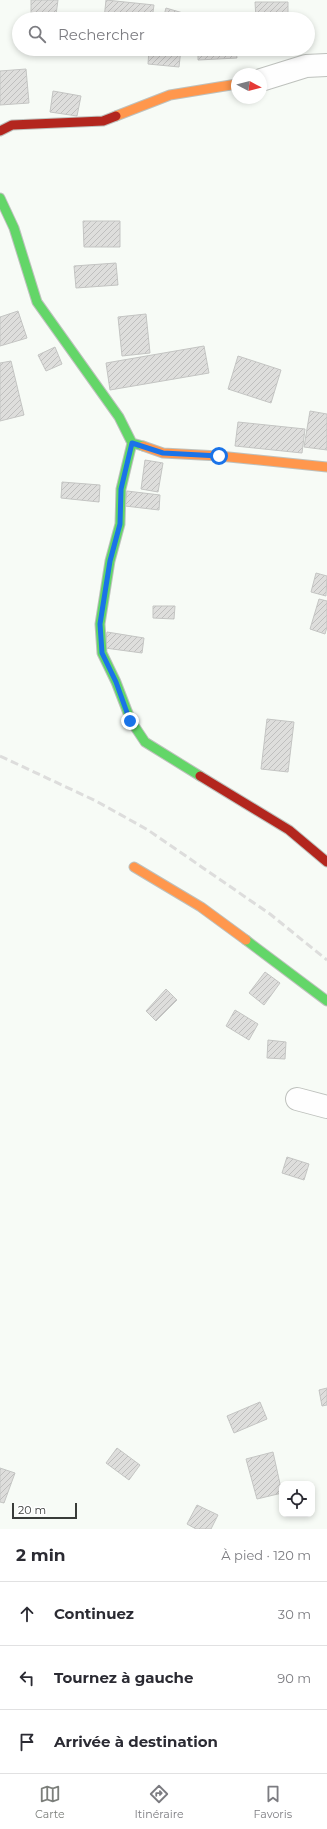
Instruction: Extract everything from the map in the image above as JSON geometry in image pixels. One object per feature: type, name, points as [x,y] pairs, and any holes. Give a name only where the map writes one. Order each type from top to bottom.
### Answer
[{"type":"street","points":[[267,78],[306,66],[327,65]]},
{"type":"street","points":[[0,131],[12,125],[103,121],[170,95],[231,85]]},
{"type":"street","points":[[0,198],[14,228],[37,302],[119,417],[132,443],[121,489],[120,524],[110,561],[100,624],[102,653],[116,682],[130,721],[146,742],[289,830],[327,862]]},
{"type":"street","points":[[132,443],[163,453],[219,456],[327,467]]},
{"type":"street","points":[[134,867],[201,907],[270,957],[327,1002]]},
{"type":"street","points":[[297,1099],[327,1107]]},
{"type":"building","points":[[31,0],[58,0],[56,12],[31,12]]},
{"type":"building","points":[[106,0],[154,5],[153,12],[105,12]]},
{"type":"building","points":[[255,2],[288,2],[288,12],[256,12]]},
{"type":"building","points":[[166,8],[180,12],[165,12]]},
{"type":"building","points":[[149,56],[180,56],[179,67],[148,64]]},
{"type":"building","points":[[198,56],[237,56],[237,58],[198,60]]},
{"type":"building","points":[[26,69],[29,103],[0,105],[0,71]]},
{"type":"building","points":[[53,91],[81,96],[77,116],[50,112]]},
{"type":"building","points":[[83,221],[120,221],[120,247],[84,247]]},
{"type":"building","points":[[116,263],[118,285],[76,288],[74,266]]},
{"type":"building","points":[[18,311],[27,338],[0,346],[0,317]]},
{"type":"building","points":[[146,314],[150,353],[122,356],[118,317]]},
{"type":"building","points":[[204,346],[209,373],[110,390],[106,363]]},
{"type":"building","points":[[55,347],[62,364],[46,371],[38,355]]},
{"type":"building","points":[[238,356],[281,370],[271,403],[228,389]]},
{"type":"building","points":[[11,361],[24,415],[0,421],[0,363]]},
{"type":"building","points":[[310,411],[327,414],[327,450],[304,447]]},
{"type":"building","points":[[238,422],[305,429],[302,453],[235,446]]},
{"type":"building","points":[[145,460],[163,463],[158,492],[141,489]]},
{"type":"building","points":[[62,482],[100,485],[99,502],[61,498]]},
{"type":"building","points":[[127,491],[160,495],[159,510],[125,506]]},
{"type":"building","points":[[316,573],[327,576],[326,596],[311,592]]},
{"type":"building","points":[[319,599],[327,601],[327,627],[325,634],[310,629]]},
{"type":"building","points":[[153,606],[175,606],[174,619],[153,618]]},
{"type":"building","points":[[107,632],[144,638],[142,653],[105,648]]},
{"type":"building","points":[[267,719],[294,722],[288,772],[261,769]]},
{"type":"building","points":[[265,972],[280,983],[264,1005],[249,993]]},
{"type":"building","points":[[166,989],[177,1000],[156,1021],[146,1011]]},
{"type":"building","points":[[235,1010],[258,1024],[249,1040],[226,1026]]},
{"type":"building","points":[[268,1040],[286,1042],[285,1059],[267,1058]]},
{"type":"building","points":[[287,1157],[309,1164],[304,1180],[282,1173]]},
{"type":"building","points":[[327,1388],[327,1405],[322,1406],[319,1390]]},
{"type":"building","points":[[260,1402],[267,1419],[234,1433],[227,1416]]},
{"type":"building","points":[[117,1448],[140,1465],[129,1480],[106,1463]]},
{"type":"building","points":[[273,1452],[279,1481],[279,1494],[257,1499],[246,1459]]},
{"type":"building","points":[[0,1468],[15,1473],[4,1503],[0,1502]]},
{"type":"building","points":[[197,1505],[218,1515],[211,1529],[196,1529],[187,1524]]},
{"type":"railway","points":[[0,756],[96,801],[148,830],[270,914],[327,960]]},
{"type":"traffic: fast","points":[[0,198],[14,228],[37,302],[119,417],[132,443],[143,446]]},
{"type":"traffic: fast","points":[[132,443],[121,489],[120,524],[110,561],[100,624],[102,653],[116,682],[131,721],[145,742],[200,776]]},
{"type":"traffic: fast","points":[[246,940],[327,1001]]},
{"type":"traffic: slow","points":[[116,116],[170,95],[231,85]]},
{"type":"traffic: slow","points":[[143,446],[163,453],[219,456],[327,467]]},
{"type":"traffic: slow","points":[[134,867],[201,907],[246,940]]},
{"type":"traffic: jam","points":[[0,131],[12,125],[103,121],[116,116]]},
{"type":"traffic: jam","points":[[200,776],[289,830],[327,862]]},
{"type":"route","points":[[130,721],[116,682],[102,653],[100,624],[110,561],[120,524],[121,489],[132,443],[163,453],[219,456]]}]
